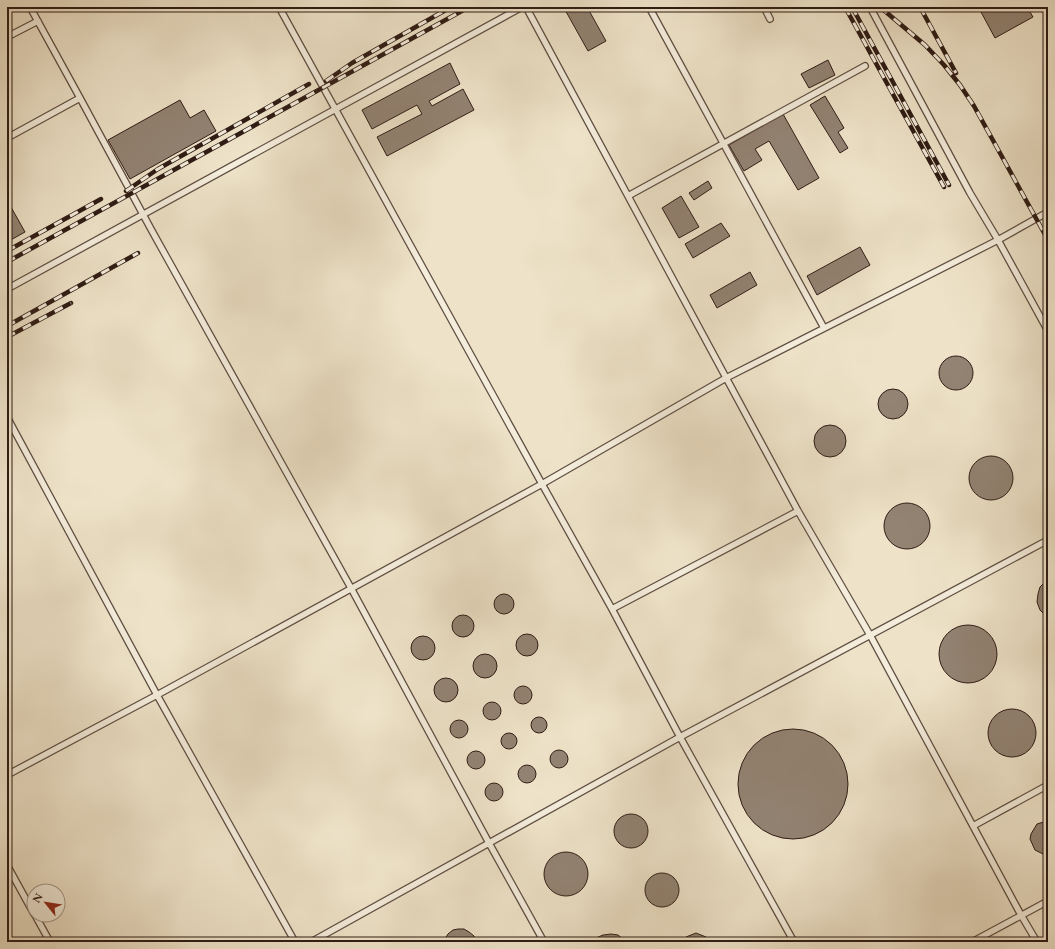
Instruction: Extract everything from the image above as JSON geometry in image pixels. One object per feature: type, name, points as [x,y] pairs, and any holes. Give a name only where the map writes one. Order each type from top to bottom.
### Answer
[{"type":"lane","points":[[30,7],[144,214],[152,232],[351,588],[544,942]]},
{"type":"lane","points":[[279,7],[612,609],[680,737],[794,942]]},
{"type":"lane","points":[[7,289],[522,7]]},
{"type":"lane","points":[[526,7],[798,510],[870,635],[1037,942]]},
{"type":"lane","points":[[649,7],[824,328]]},
{"type":"lane","points":[[764,7],[770,18]]},
{"type":"lane","points":[[870,7],[957,168],[1048,331]]},
{"type":"lane","points":[[7,37],[38,21]]},
{"type":"lane","points":[[628,196],[865,66]]},
{"type":"lane","points":[[7,138],[80,98]]},
{"type":"lane","points":[[7,776],[542,484],[726,378],[998,240],[1048,212]]},
{"type":"lane","points":[[7,417],[157,695],[295,942]]},
{"type":"lane","points":[[612,609],[798,510]]},
{"type":"lane","points":[[311,942],[680,737],[1048,540]]},
{"type":"lane","points":[[973,826],[1048,785]]},
{"type":"lane","points":[[7,865],[26,899]]},
{"type":"lane","points":[[972,942],[1048,901]]},
{"type":"lane","points":[[39,923],[50,942]]},
{"type":"building","points":[[587,7],[606,41],[588,51],[564,8]]},
{"type":"building","points":[[990,7],[1027,7],[1033,17],[995,38],[981,12]]},
{"type":"building","points":[[828,60],[835,75],[809,88],[801,74]]},
{"type":"building","points":[[450,63],[460,84],[429,101],[432,106],[463,89],[474,110],[387,156],[377,137],[422,114],[417,105],[372,129],[362,110]]},
{"type":"building","points":[[825,96],[844,128],[838,132],[848,148],[840,153],[810,105]]},
{"type":"building","points":[[180,100],[190,118],[204,110],[216,131],[130,179],[108,140]]},
{"type":"building","points":[[783,114],[819,178],[798,190],[769,141],[755,149],[762,160],[744,171],[729,145]]},
{"type":"building","points":[[708,181],[712,188],[694,200],[689,193]]},
{"type":"building","points":[[681,196],[699,227],[679,238],[662,208]]},
{"type":"building","points":[[7,200],[25,232],[7,242]]},
{"type":"building","points":[[721,223],[730,236],[693,258],[685,244]]},
{"type":"building","points":[[860,247],[870,265],[817,295],[807,276]]},
{"type":"building","points":[[750,272],[757,285],[717,308],[710,295]]},
{"type":"building","points":[[956,356],[962,357],[968,361],[972,367],[972,379],[968,385],[962,389],[956,390],[950,389],[944,385],[940,379],[939,373],[940,367],[944,361],[950,357]]},
{"type":"building","points":[[893,389],[904,393],[908,404],[904,415],[893,419],[882,415],[878,404],[882,393]]},
{"type":"building","points":[[827,425],[833,425],[842,429],[846,441],[842,453],[833,457],[827,457],[818,453],[814,444],[814,438],[818,429]]},
{"type":"building","points":[[987,456],[995,456],[1000,457],[1007,462],[1012,469],[1012,487],[1007,494],[1000,499],[987,500],[979,497],[972,490],[969,482],[969,474],[972,466],[979,459]]},
{"type":"building","points":[[902,503],[912,503],[920,507],[926,513],[930,521],[930,531],[926,539],[920,545],[912,549],[902,549],[894,545],[888,539],[884,531],[884,521],[888,513],[894,507]]},
{"type":"building","points":[[1048,579],[1048,618],[1040,610],[1037,602],[1040,587]]},
{"type":"building","points":[[500,594],[508,594],[514,600],[514,608],[508,614],[500,614],[494,608],[494,600]]},
{"type":"building","points":[[463,615],[471,618],[474,626],[471,634],[463,637],[455,634],[452,626],[455,618]]},
{"type":"building","points":[[968,625],[979,627],[992,638],[995,643],[997,654],[995,665],[984,678],[979,681],[968,683],[957,681],[944,670],[941,665],[939,654],[941,643],[952,630],[957,627]]},
{"type":"building","points":[[527,634],[535,637],[538,645],[535,653],[527,656],[519,653],[516,645],[519,637]]},
{"type":"building","points":[[423,636],[428,637],[434,643],[434,653],[428,659],[423,660],[418,659],[412,653],[411,648],[412,643],[418,637]]},
{"type":"building","points":[[485,654],[490,655],[496,661],[496,671],[490,677],[485,678],[480,677],[474,671],[473,666],[474,661],[480,655]]},
{"type":"building","points":[[446,678],[455,681],[458,690],[455,699],[446,702],[437,699],[434,690],[437,681]]},
{"type":"building","points":[[523,686],[529,689],[532,695],[529,701],[523,704],[517,701],[514,695],[517,689]]},
{"type":"building","points":[[492,702],[498,705],[501,711],[498,717],[492,720],[486,717],[483,711],[486,705]]},
{"type":"building","points":[[1007,709],[1017,709],[1026,713],[1032,719],[1036,728],[1036,738],[1032,747],[1026,753],[1017,757],[1007,757],[998,753],[992,747],[988,738],[988,728],[992,719],[998,713]]},
{"type":"building","points":[[536,717],[542,717],[547,722],[545,731],[542,733],[536,733],[531,728],[531,722]]},
{"type":"building","points":[[459,720],[465,723],[468,729],[465,735],[459,738],[453,735],[450,729],[453,723]]},
{"type":"building","points":[[793,729],[814,733],[824,738],[832,745],[839,753],[844,763],[848,784],[844,805],[839,815],[832,823],[824,830],[814,835],[793,839],[772,835],[762,830],[754,823],[747,815],[742,805],[738,784],[742,763],[747,753],[754,745],[762,738],[772,733]]},
{"type":"building","points":[[506,733],[512,733],[517,738],[515,747],[512,749],[506,749],[501,744],[501,738]]},
{"type":"building","points":[[555,750],[563,750],[568,755],[566,766],[563,768],[555,768],[550,763],[550,755]]},
{"type":"building","points":[[476,751],[482,754],[485,760],[482,766],[476,769],[470,766],[467,760],[470,754]]},
{"type":"building","points":[[527,765],[531,766],[535,770],[535,778],[531,782],[527,783],[523,782],[519,778],[518,774],[519,770],[523,766]]},
{"type":"building","points":[[494,783],[500,786],[503,792],[500,798],[494,801],[488,798],[485,792],[488,786]]},
{"type":"building","points":[[631,814],[643,819],[648,831],[643,843],[631,848],[619,843],[614,831],[619,819]]},
{"type":"building","points":[[1047,821],[1048,855],[1045,855],[1035,850],[1030,839],[1031,834],[1037,824]]},
{"type":"building","points":[[562,852],[570,852],[575,853],[582,858],[587,865],[587,883],[582,890],[575,895],[562,896],[554,893],[547,886],[544,878],[544,870],[547,862],[554,855]]},
{"type":"building","points":[[659,873],[665,873],[669,874],[676,880],[679,890],[678,897],[672,904],[665,907],[659,907],[655,906],[648,900],[645,893],[645,887],[646,883],[652,876]]},
{"type":"building","points":[[464,929],[469,932],[474,936],[476,942],[443,942],[448,934],[453,930]]},
{"type":"building","points":[[696,933],[706,937],[711,942],[682,942],[686,937]]},
{"type":"building","points":[[611,934],[618,935],[627,942],[593,942],[596,938]]},
{"type":"railway","points":[[326,81],[352,63],[451,7]]},
{"type":"railway","points":[[7,262],[469,7]]},
{"type":"railway","points":[[845,7],[944,187]]},
{"type":"railway","points":[[852,7],[949,185]]},
{"type":"railway","points":[[880,7],[925,45],[960,85],[974,106],[1048,240]]},
{"type":"railway","points":[[920,7],[956,73]]},
{"type":"railway","points":[[126,191],[158,169],[309,84]]},
{"type":"railway","points":[[7,251],[101,199]]},
{"type":"railway","points":[[7,326],[138,253]]},
{"type":"railway","points":[[7,337],[71,303]]}]
